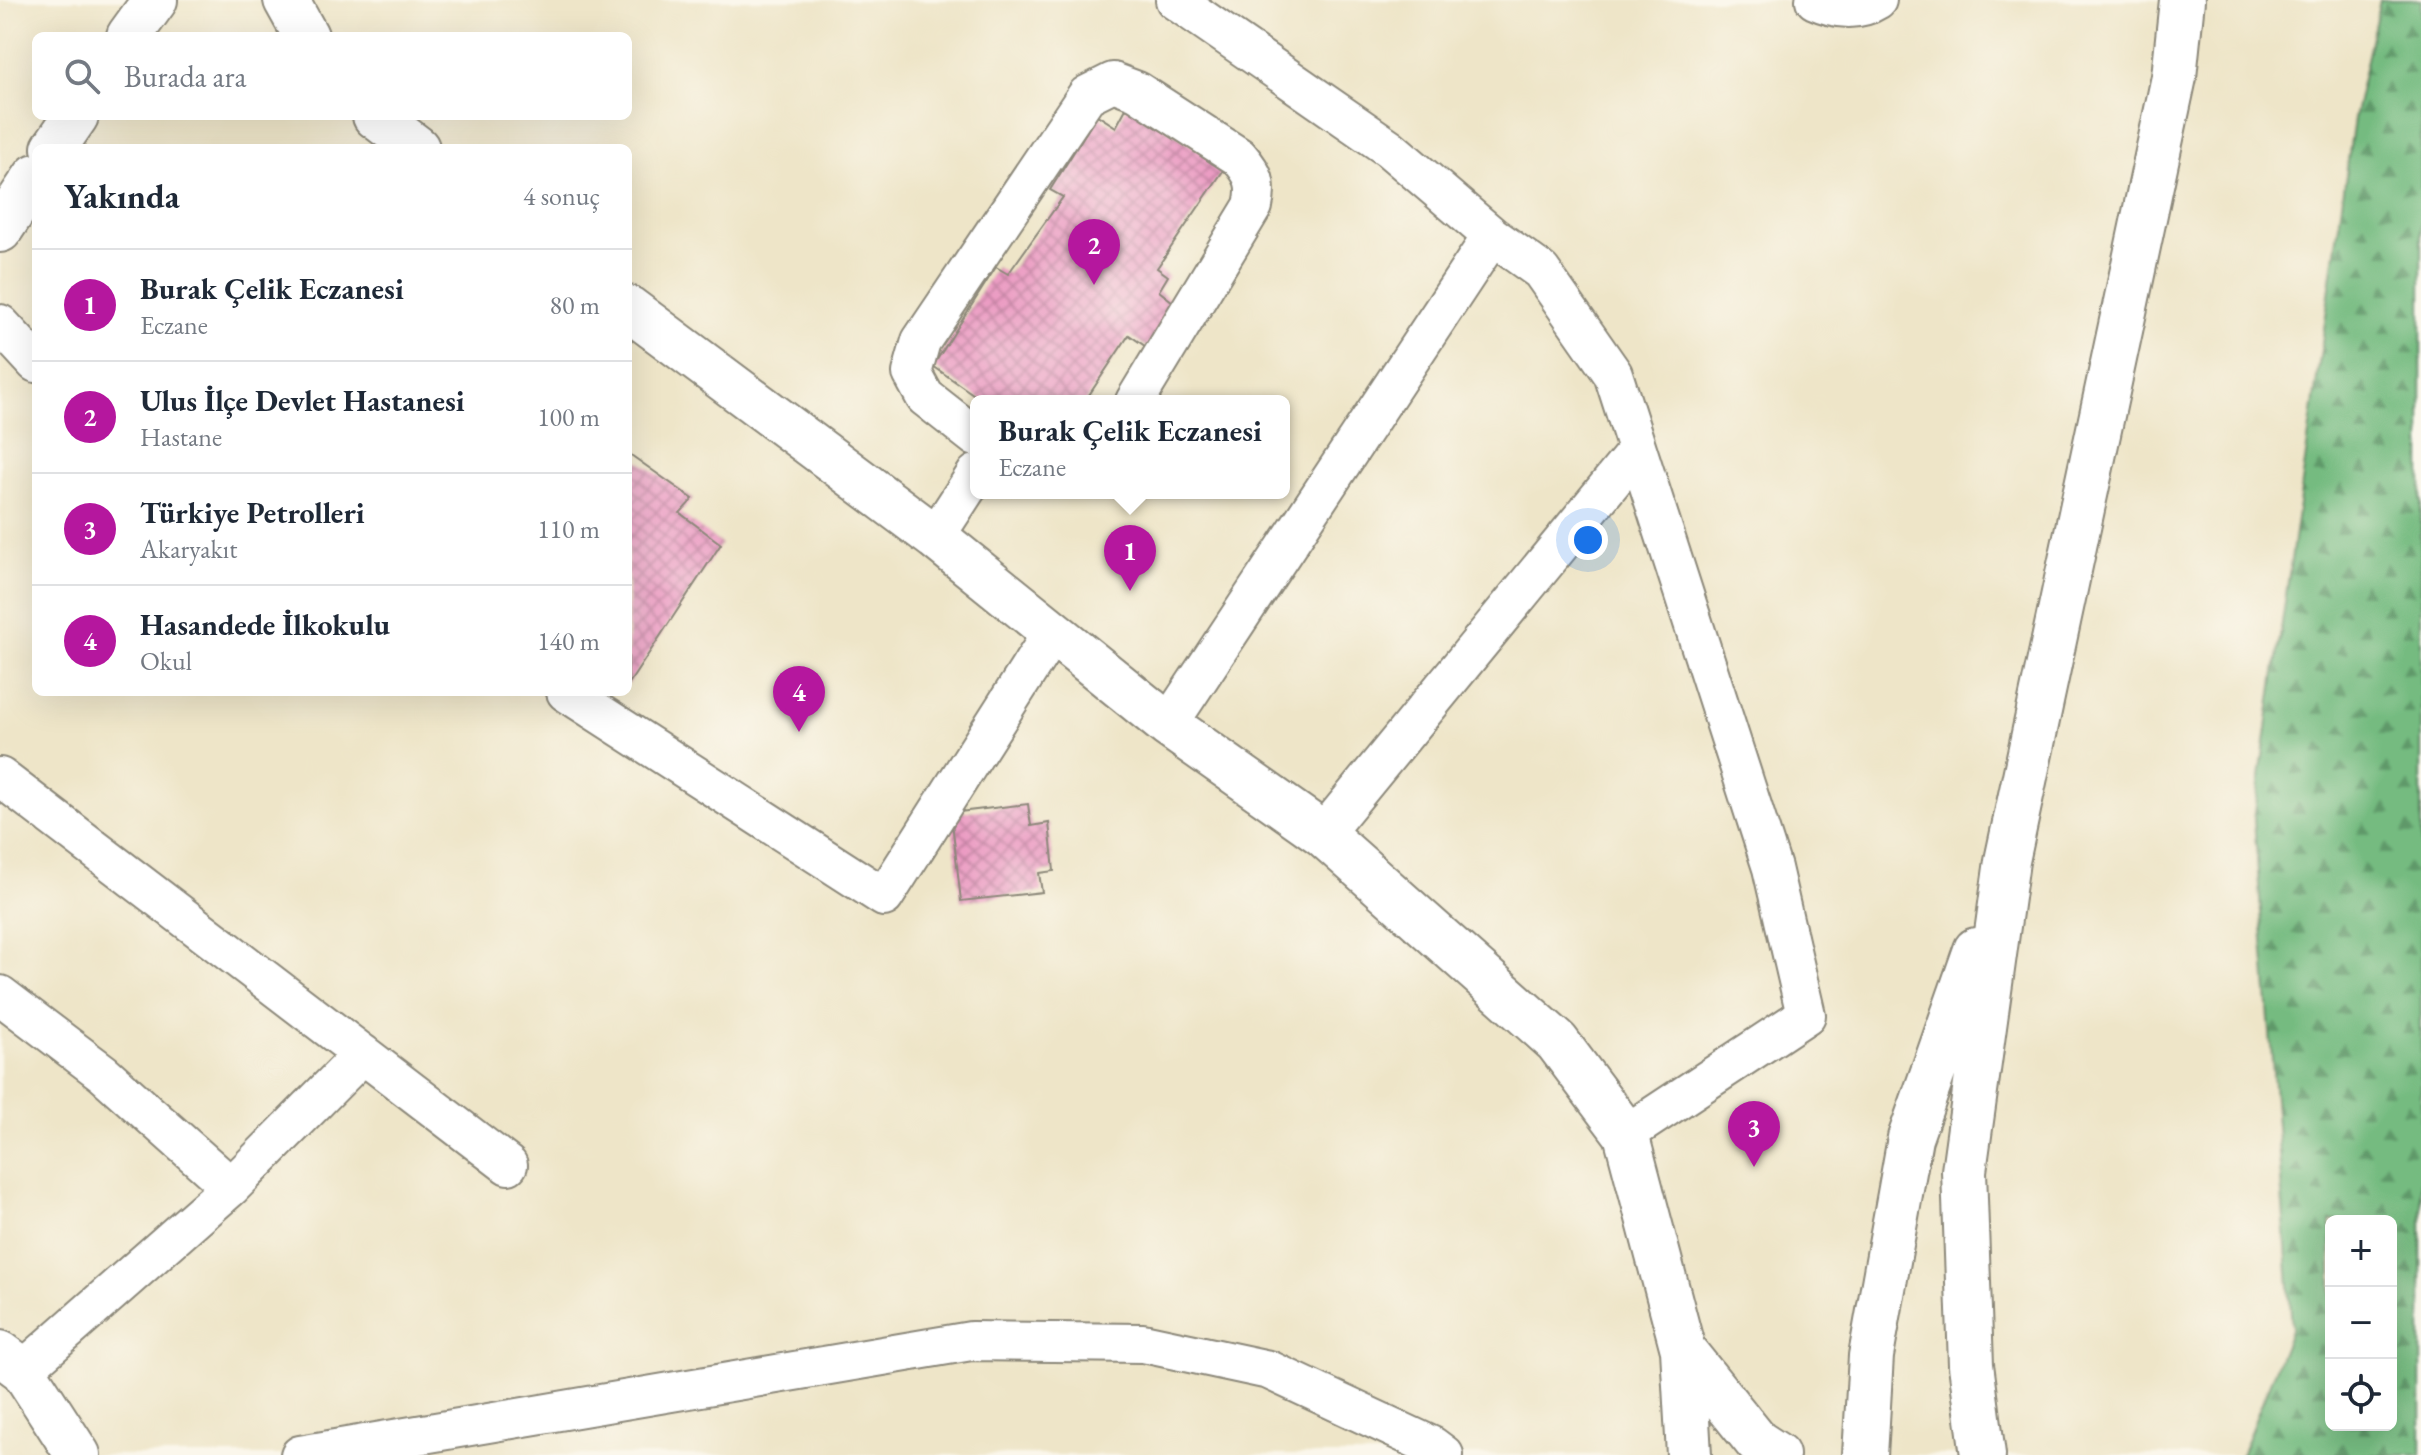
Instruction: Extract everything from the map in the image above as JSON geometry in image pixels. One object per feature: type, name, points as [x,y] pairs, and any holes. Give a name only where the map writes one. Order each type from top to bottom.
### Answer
[{"type":"street","points":[[132,32],[155,0]]},
{"type":"street","points":[[286,0],[304,32]]},
{"type":"street","points":[[1175,0],[1389,148],[1492,236],[1541,271],[1613,374],[1772,868],[1806,1015],[1626,1134]]},
{"type":"street","points":[[1815,0],[1835,7],[1855,8],[1877,0]]},
{"type":"street","points":[[1983,1455],[1971,1365],[1964,1171],[2007,861],[2174,77],[2182,0]]},
{"type":"street","points":[[970,432],[925,397],[912,373],[921,341],[1087,95],[1113,82],[1137,91],[1239,157],[1252,172],[1257,187],[1253,206],[1139,395]]},
{"type":"street","points":[[57,144],[73,120]]},
{"type":"street","points":[[380,120],[412,144]]},
{"type":"street","points":[[0,230],[32,182]]},
{"type":"street","points":[[1168,725],[1492,236]]},
{"type":"street","points":[[632,311],[935,537],[1168,725],[1323,834],[1557,1042],[1626,1134],[1683,1350],[1689,1455]]},
{"type":"street","points":[[0,324],[32,359]]},
{"type":"street","points":[[1323,834],[1636,452]]},
{"type":"street","points":[[935,537],[970,483]]},
{"type":"street","points":[[572,696],[884,897],[1052,633]]},
{"type":"street","points":[[0,777],[508,1165]]},
{"type":"street","points":[[1865,1455],[1871,1356],[1910,1138],[2007,861]]},
{"type":"street","points":[[0,995],[103,1073],[231,1187]]},
{"type":"street","points":[[78,1455],[11,1362],[231,1187],[363,1054]]},
{"type":"street","points":[[300,1455],[971,1341],[1143,1343],[1269,1370],[1444,1455]]},
{"type":"street","points":[[1683,1350],[1757,1442],[1777,1455]]},
{"type":"green space","points":[[2380,0],[2421,0],[2421,1455],[2241,1455],[2292,1327],[2254,819],[2354,119]]},
{"type":"building","points":[[1129,103],[1225,168],[1157,268],[1168,276],[1159,291],[1196,320],[1168,362],[1129,335],[1089,395],[974,395],[933,366],[996,267],[1008,274],[1063,197],[1050,190],[1097,115],[1116,127]]},
{"type":"building","points":[[632,456],[693,499],[680,513],[721,544],[632,679]]},
{"type":"building","points":[[1028,804],[1031,826],[1049,823],[1054,871],[1039,873],[1042,892],[961,901],[951,813]]},
{"type":"place","name":"Ulus İlçe Devlet Hastanesi","points":[[1094,285]]},
{"type":"place","name":"Burak Çelik Eczanesi","points":[[1130,591]]},
{"type":"place","name":"Hasandede İlkokulu","points":[[799,732]]},
{"type":"place","name":"Türkiye Petrolleri","points":[[1754,1167]]}]
